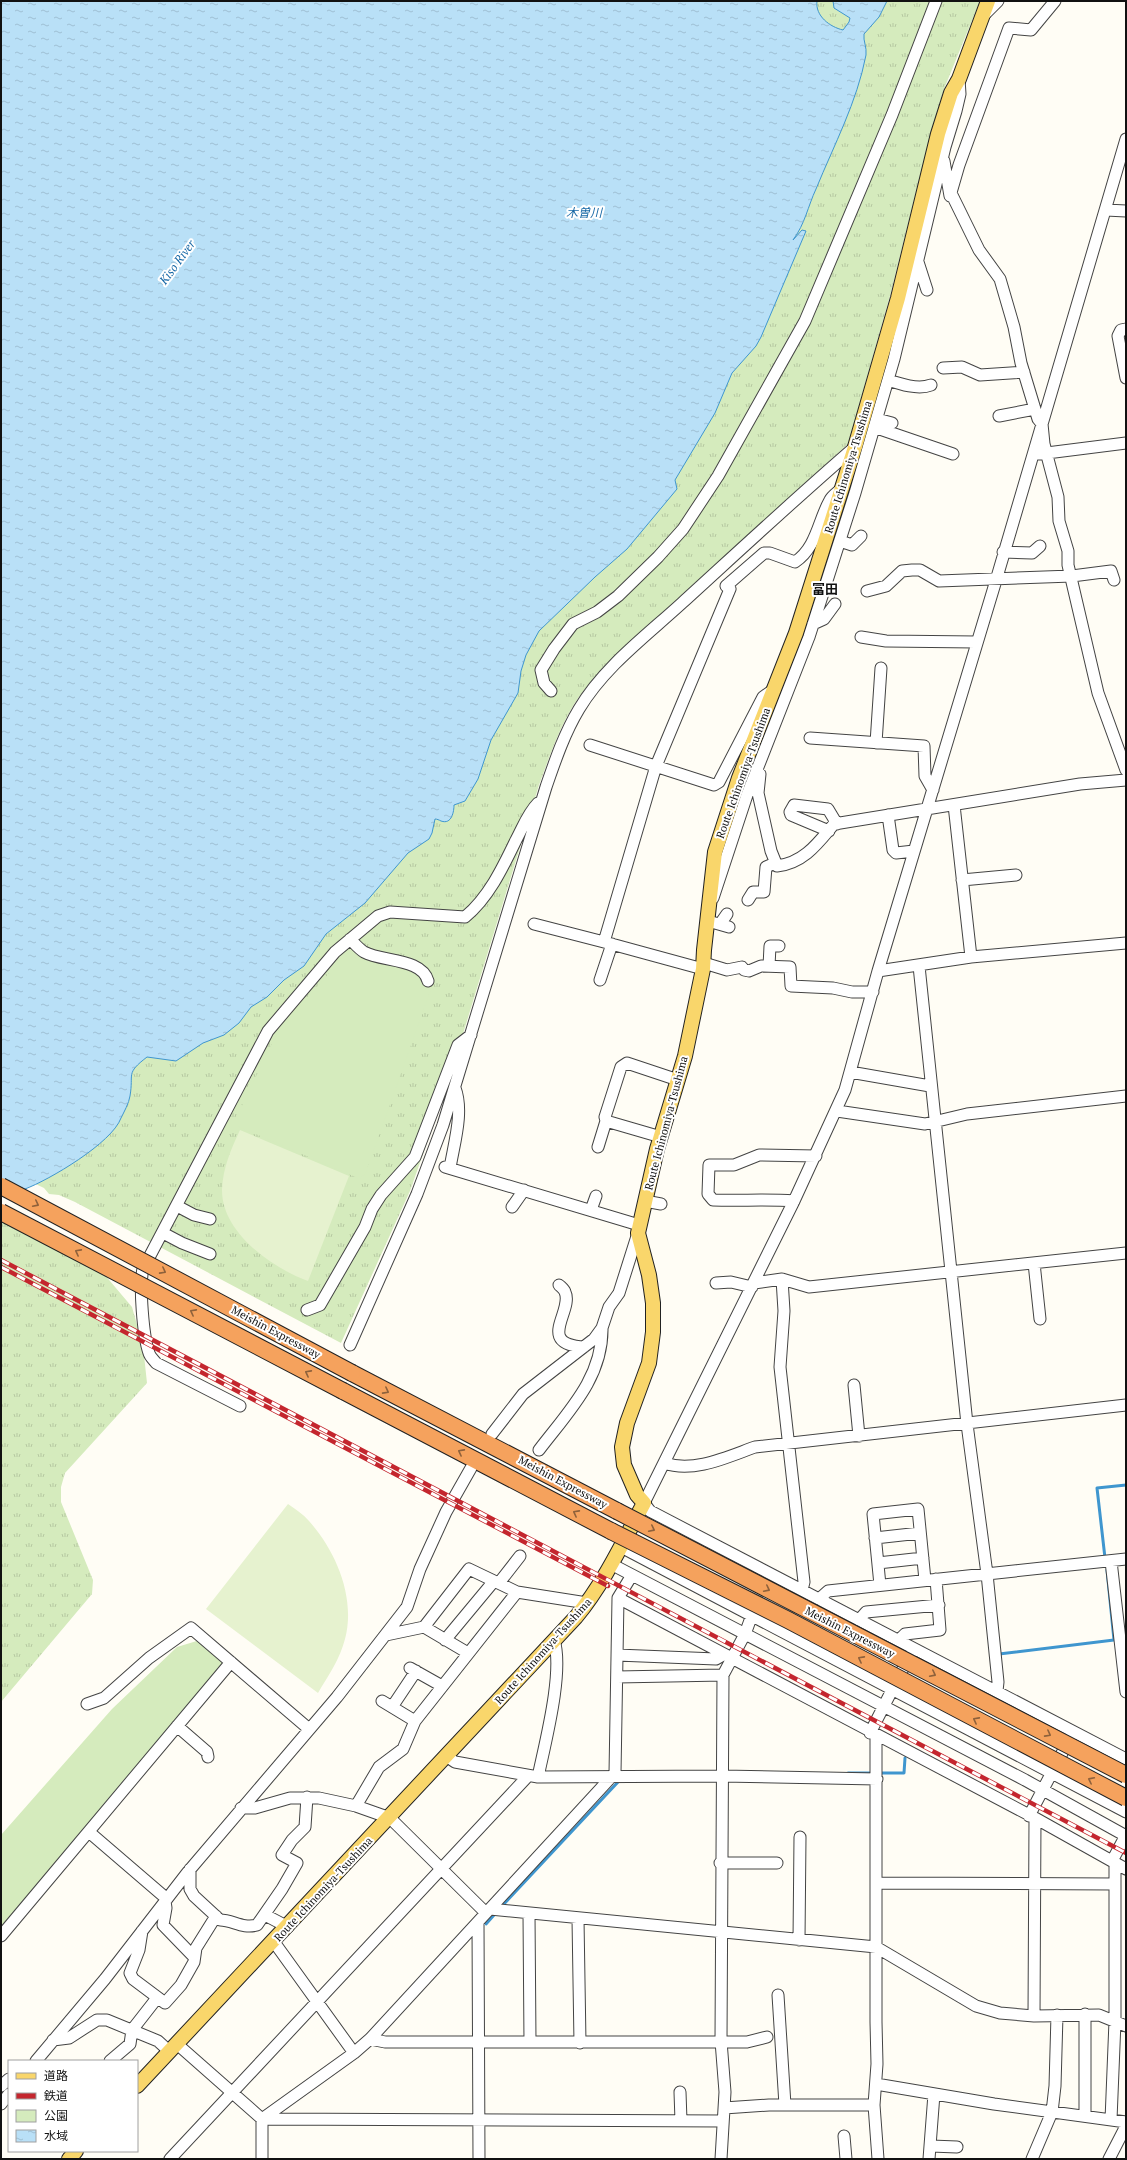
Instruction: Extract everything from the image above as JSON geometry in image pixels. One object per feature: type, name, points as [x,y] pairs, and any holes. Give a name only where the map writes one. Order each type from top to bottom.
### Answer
[{"type":"highway","name":"Meishin Expressway","points":[[1,1186],[617,1511],[1126,1775]]},
{"type":"highway","name":"Meishin Expressway","points":[[1,1212],[611,1531],[788,1620],[1126,1798]]},
{"type":"main road","name":"Route Ichinomiya-Tsushima","points":[[138,2085],[390,1818],[587,1603],[611,1564],[644,1503],[637,1495],[624,1465],[622,1447],[627,1423],[650,1363],[653,1332],[653,1303],[649,1275],[638,1229],[661,1137],[685,1056],[703,966],[717,920],[715,852],[723,824],[796,633],[855,447],[898,298],[938,134],[951,93],[960,79],[987,8]]},
{"type":"street","points":[[552,691],[544,683],[541,670],[554,649],[573,624],[597,612],[618,596],[658,557],[683,529],[718,476],[749,423],[805,321],[823,282],[892,115],[936,1]]},
{"type":"street","points":[[987,8],[998,1]]},
{"type":"street","points":[[1055,1],[1031,30],[1009,28],[959,165],[952,193],[979,250],[1000,279],[1014,327],[1024,372],[1035,409],[1042,424],[1047,453],[1058,497],[1059,521],[1068,551],[1068,565],[1072,576],[1098,693],[1126,770]]},
{"type":"street","points":[[717,920],[745,801],[813,624],[840,542],[876,423],[918,262],[943,158],[958,105],[960,79]]},
{"type":"street","points":[[1126,139],[1106,210],[1091,253],[1033,455],[1003,552],[997,577],[976,642],[878,971],[850,1072],[837,1111],[753,1285],[644,1503],[650,1511],[1126,1759]]},
{"type":"street","points":[[943,158],[946,163],[950,196],[952,193]]},
{"type":"street","points":[[1106,210],[1126,211]]},
{"type":"street","points":[[918,262],[927,290]]},
{"type":"street","points":[[1126,329],[1122,330],[1118,336],[1126,378]]},
{"type":"street","points":[[943,368],[962,367],[980,375],[1024,372]]},
{"type":"street","points":[[888,380],[902,385],[926,387],[931,385]]},
{"type":"street","points":[[999,416],[1035,409]]},
{"type":"street","points":[[876,423],[892,422]]},
{"type":"street","points":[[876,423],[953,454]]},
{"type":"street","points":[[1033,455],[1126,443]]},
{"type":"street","points":[[350,1344],[417,1194],[455,1087],[542,799],[561,743],[579,709],[601,680],[630,650],[796,497],[855,447]]},
{"type":"street","points":[[600,980],[608,943],[656,766],[730,589],[726,586],[764,553],[770,553],[795,562],[803,557],[819,528],[830,498],[841,489]]},
{"type":"street","points":[[840,542],[852,545],[861,536]]},
{"type":"street","points":[[1003,552],[1032,553],[1040,546]]},
{"type":"street","points":[[867,591],[886,586],[902,571],[912,570],[920,570],[939,581],[997,577],[1072,576],[1111,571],[1114,580]]},
{"type":"street","points":[[813,624],[824,619],[835,604]]},
{"type":"street","points":[[861,637],[886,641],[976,642]]},
{"type":"street","points":[[876,743],[880,668]]},
{"type":"street","points":[[590,745],[714,785],[719,782],[763,697],[774,690]]},
{"type":"street","points":[[810,738],[924,746],[925,776],[932,790]]},
{"type":"street","points":[[758,768],[760,771],[758,793],[777,866],[796,866],[810,853],[833,827]]},
{"type":"street","points":[[833,827],[829,805],[797,804],[794,805],[790,812],[791,815],[833,827],[927,808],[1080,784],[1126,780]]},
{"type":"street","points":[[240,1406],[156,1363],[149,1354],[140,1279],[143,1269],[268,1031],[335,952],[378,916],[390,912],[465,917],[479,906],[505,863],[527,818],[542,799]]},
{"type":"street","points":[[954,804],[971,957]]},
{"type":"street","points":[[888,815],[893,850],[896,853],[914,851]]},
{"type":"street","points":[[748,900],[753,892],[764,892],[766,868],[775,863]]},
{"type":"street","points":[[962,880],[1016,875]]},
{"type":"street","points":[[717,920],[727,914]]},
{"type":"street","points":[[534,924],[703,966],[727,970],[742,967],[749,971],[761,966],[790,967],[791,986],[833,988],[852,992],[873,992]]},
{"type":"street","points":[[350,939],[364,952],[418,967],[426,974],[428,981]]},
{"type":"street","points":[[878,971],[971,957],[1126,943]]},
{"type":"street","points":[[770,966],[770,946],[779,946]]},
{"type":"street","points":[[919,966],[930,1086],[952,1272],[967,1424],[987,1574],[998,1682],[997,1691]]},
{"type":"street","points":[[306,1310],[320,1306],[365,1227],[372,1209],[381,1195],[415,1157],[458,1045],[471,1035]]},
{"type":"street","points":[[598,1147],[606,1121],[605,1116],[621,1067],[626,1063],[678,1080]]},
{"type":"street","points":[[850,1072],[930,1086]]},
{"type":"street","points":[[455,1087],[458,1097],[458,1114],[448,1167],[591,1210],[638,1229],[619,1293],[609,1307],[602,1328],[594,1339],[524,1394],[492,1434]]},
{"type":"street","points":[[837,1111],[925,1124],[967,1114],[1126,1096]]},
{"type":"street","points":[[606,1121],[661,1137]]},
{"type":"street","points":[[794,1201],[763,1199],[749,1201],[713,1200],[708,1194],[709,1165],[734,1165],[759,1155],[816,1156]]},
{"type":"street","points":[[512,1207],[524,1190]]},
{"type":"street","points":[[591,1210],[596,1196]]},
{"type":"street","points":[[645,1201],[661,1204]]},
{"type":"street","points":[[177,1206],[194,1215],[210,1219]]},
{"type":"street","points":[[163,1233],[182,1243],[210,1254]]},
{"type":"street","points":[[716,1283],[731,1282],[753,1285],[782,1279],[809,1287],[1126,1253]]},
{"type":"street","points":[[1034,1263],[1040,1320]]},
{"type":"street","points":[[782,1279],[784,1312],[780,1367],[787,1443],[804,1582],[802,1590]]},
{"type":"street","points":[[559,1285],[565,1291],[566,1299],[558,1327],[559,1335],[565,1342],[574,1346],[584,1347]]},
{"type":"street","points":[[539,1450],[586,1388],[595,1370],[602,1339],[602,1328]]},
{"type":"street","points":[[854,1385],[859,1436]]},
{"type":"street","points":[[664,1463],[671,1465],[714,1463],[755,1447],[1126,1405]]},
{"type":"street","points":[[37,2060],[143,1930],[190,1869],[337,1697],[407,1607],[423,1562],[446,1512],[471,1468]]},
{"type":"street","points":[[880,1585],[873,1514],[918,1509],[923,1558],[939,1605],[940,1630],[905,1634],[899,1640]]},
{"type":"street","points":[[875,1538],[920,1533]]},
{"type":"street","points":[[621,1546],[893,1688],[1051,1774],[1126,1812]]},
{"type":"street","points":[[445,1640],[520,1556]]},
{"type":"street","points":[[878,1563],[923,1558]]},
{"type":"street","points":[[819,1599],[828,1591],[1126,1559]]},
{"type":"street","points":[[1111,1560],[1126,1692]]},
{"type":"street","points":[[611,1564],[1043,1790],[1126,1836],[1113,1862],[1115,1884],[1115,2021],[1111,2120]]},
{"type":"street","points":[[386,1635],[424,1627],[469,1569],[517,1592],[587,1603]]},
{"type":"street","points":[[262,2119],[354,2054],[370,2040],[612,1778],[614,1773],[618,1598],[632,1575]]},
{"type":"street","points":[[356,1806],[379,1767],[403,1749],[415,1721],[517,1592]]},
{"type":"street","points":[[618,1598],[1032,1817],[1126,1869]]},
{"type":"street","points":[[859,1620],[866,1612],[939,1605]]},
{"type":"street","points":[[721,2159],[725,2092],[721,2041],[720,1932],[723,1675],[727,1657],[745,1634],[752,1615]]},
{"type":"street","points":[[424,1627],[468,1653]]},
{"type":"street","points":[[87,1704],[104,1698],[149,1658],[190,1628],[309,1729]]},
{"type":"street","points":[[170,2159],[441,1869],[533,1777],[556,1677],[557,1648],[554,1640]]},
{"type":"street","points":[[878,2159],[874,2105],[876,2084],[877,1779],[873,1734],[883,1706],[914,1648]]},
{"type":"street","points":[[617,1655],[716,1659],[727,1657]]},
{"type":"street","points":[[1,1936],[231,1662]]},
{"type":"street","points":[[392,1707],[413,1669],[442,1686]]},
{"type":"street","points":[[617,1677],[723,1675]]},
{"type":"street","points":[[382,1701],[415,1721]]},
{"type":"street","points":[[177,1726],[206,1752],[208,1757]]},
{"type":"street","points":[[1034,2016],[1034,1884],[1032,1817],[1043,1790],[1074,1731]]},
{"type":"street","points":[[446,1756],[455,1762],[533,1777],[612,1778],[722,1776],[877,1779]]},
{"type":"street","points":[[241,1808],[255,1808],[290,1798],[307,1797],[356,1806],[390,1818],[441,1869],[488,1911],[876,1947],[976,2006],[1000,2013],[1034,2016],[1085,2014],[1099,2015],[1126,2026]]},
{"type":"street","points":[[190,1869],[190,1889],[194,1896],[220,1920],[250,1927],[257,1925],[265,1915],[297,1863],[282,1855],[292,1840],[305,1827],[307,1797]]},
{"type":"street","points":[[88,1832],[166,1900],[163,1925],[194,1957]]},
{"type":"street","points":[[799,1940],[800,1837]]},
{"type":"street","points":[[720,1863],[777,1863]]},
{"type":"street","points":[[877,1883],[1115,1884]]},
{"type":"street","points":[[529,1914],[530,2042]]},
{"type":"street","points":[[265,1915],[288,1927]]},
{"type":"street","points":[[143,1930],[139,1950],[130,1973],[133,1979],[165,2003],[181,1985],[194,1962],[196,1948],[216,1916]]},
{"type":"street","points":[[578,1919],[580,2043]]},
{"type":"street","points":[[478,1922],[479,2159]]},
{"type":"street","points":[[274,1942],[354,2054]]},
{"type":"street","points":[[778,1995],[786,2105]]},
{"type":"street","points":[[111,2060],[130,2044],[132,2030],[157,1998]]},
{"type":"street","points":[[1085,2014],[1085,2116]]},
{"type":"street","points":[[1032,2159],[1052,2112],[1055,2086],[1057,2015]]},
{"type":"street","points":[[53,2040],[69,2038],[97,2020],[107,2020],[173,2048],[232,2093],[262,2119],[723,2121]]},
{"type":"street","points":[[370,2040],[385,2042],[747,2042],[767,2037]]},
{"type":"street","points":[[876,2084],[1052,2112],[1126,2122]]},
{"type":"street","points":[[680,2092],[681,2121]]},
{"type":"street","points":[[929,2159],[934,2094]]},
{"type":"street","points":[[1,2104],[8,2095]]},
{"type":"street","points":[[724,2108],[786,2105],[874,2105]]},
{"type":"street","points":[[262,2119],[262,2159]]},
{"type":"street","points":[[1109,2159],[1126,2126]]},
{"type":"street","points":[[844,2136],[846,2159]]},
{"type":"street","points":[[931,2146],[957,2147]]},
{"type":"green space","points":[[814,1],[840,1],[851,16],[852,38],[820,22]]},
{"type":"green space","points":[[883,1],[980,1],[944,89],[931,132],[890,296],[848,444],[626,646],[598,674],[573,706],[554,745],[539,785],[448,1083],[410,1191],[341,1343],[75,1202],[59,1195],[49,1194],[44,1188],[27,1180],[118,1078],[401,860],[431,825],[858,39]]},
{"type":"green space","points":[[357,946],[438,969],[366,1172],[360,1179],[237,1126],[237,1116],[277,1033],[342,958]]},
{"type":"green space","points":[[240,1130],[349,1176],[308,1281],[279,1267],[265,1258],[239,1234],[230,1220],[224,1205],[222,1189],[228,1159]]},
{"type":"green space","points":[[1,1218],[99,1268],[132,1307],[143,1346],[147,1383],[65,1473],[61,1487],[61,1502],[93,1580],[92,1594],[1,1702]]},
{"type":"green space","points":[[288,1504],[307,1518],[328,1546],[346,1592],[348,1623],[345,1639],[330,1674],[318,1693],[206,1609]]},
{"type":"green space","points":[[200,1640],[227,1662],[1,1932],[1,1835],[112,1709],[177,1647]]},
{"type":"water","points":[[1,1],[817,1],[818,11],[824,20],[838,29],[843,30],[850,18],[834,8],[833,1],[887,1],[879,17],[864,34],[866,55],[857,90],[803,221],[793,240],[802,230],[806,231],[761,337],[756,346],[732,373],[715,413],[675,480],[677,489],[627,549],[595,577],[539,631],[526,655],[521,671],[518,693],[491,740],[478,779],[465,801],[454,805],[452,817],[448,821],[445,822],[435,819],[429,839],[408,853],[365,903],[326,934],[304,966],[284,980],[267,997],[251,1007],[239,1023],[224,1035],[203,1043],[176,1061],[147,1057],[140,1063],[132,1074],[129,1099],[126,1107],[115,1128],[106,1138],[79,1160],[49,1178],[22,1190],[1,1195]]},
{"type":"waterway","points":[[1105,1558],[1097,1488],[1126,1485]]},
{"type":"waterway","points":[[999,1654],[1114,1640],[1107,1570]]},
{"type":"waterway","points":[[880,1773],[904,1773],[905,1758]]},
{"type":"waterway","points":[[848,1773],[873,1773]]},
{"type":"waterway","points":[[502,1906],[618,1782]]},
{"type":"waterway","points":[[486,1924],[494,1915]]},
{"type":"railway","points":[[1,1260],[1126,1853]]},
{"type":"railway","points":[[1,1267],[608,1586]]},
{"type":"district","name":"冨田","points":[[825,589]]},
{"type":"water label","name":"木曽川","points":[[584,212]]},
{"type":"water label","name":"Kiso River","points":[[177,262]]}]
